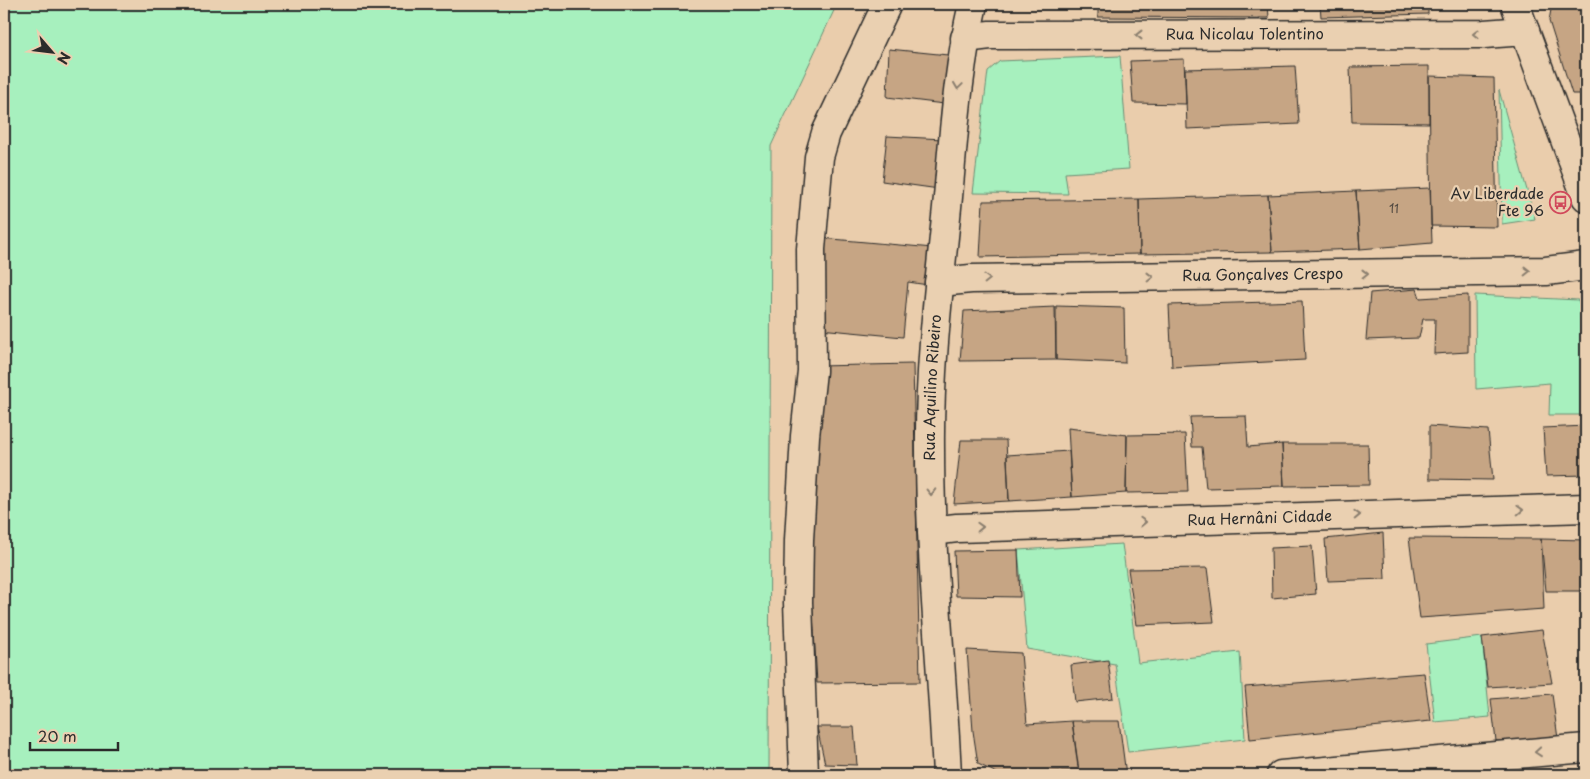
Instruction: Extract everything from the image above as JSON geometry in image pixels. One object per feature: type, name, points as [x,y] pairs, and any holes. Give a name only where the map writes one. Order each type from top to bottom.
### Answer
[{"type":"street","points":[[804,775],[798,602],[799,549],[805,436],[812,370],[811,249],[819,157],[826,133],[887,4]]},
{"type":"street","name":"Rua Aquilino Ribeiro","points":[[947,775],[932,531],[930,448],[938,282],[954,111],[965,38],[973,4]]},
{"type":"street","points":[[1515,4],[1586,197]]},
{"type":"street","name":"Rua Nicolau Tolentino","points":[[965,38],[990,35],[1474,34],[1525,31]]},
{"type":"street","name":"Rua Gonçalves Crespo","points":[[938,282],[971,279],[1546,271],[1586,266]]},
{"type":"street","name":"Rua Hernâni Cidade","points":[[932,531],[967,527],[1586,508]]},
{"type":"street","points":[[1281,775],[1586,748]]},
{"type":"green space","points":[[4,4],[837,4],[771,146],[769,775],[4,775]]},
{"type":"green space","points":[[1120,56],[1129,169],[1065,173],[1068,194],[973,193],[988,71],[1000,61]]},
{"type":"green space","points":[[1499,90],[1535,219],[1502,224]]},
{"type":"green space","points":[[1475,295],[1578,300],[1586,320],[1586,415],[1549,415],[1550,383],[1476,389]]},
{"type":"green space","points":[[1122,544],[1138,663],[1240,652],[1245,739],[1128,752],[1115,664],[1027,649],[1018,550]]},
{"type":"green space","points":[[1482,637],[1490,717],[1435,722],[1426,644]]},
{"type":"green space","points":[[1586,768],[1586,775],[1542,775]]},
{"type":"building","points":[[1098,4],[1268,4],[1269,18],[1098,17]]},
{"type":"building","points":[[1320,4],[1428,4],[1428,14],[1321,17]]},
{"type":"building","points":[[1552,4],[1586,4],[1586,94],[1572,94],[1549,21]]},
{"type":"building","points":[[889,49],[948,55],[944,104],[887,97]]},
{"type":"building","points":[[1184,59],[1186,104],[1133,103],[1130,61]]},
{"type":"building","points":[[1295,66],[1299,124],[1187,129],[1185,69]]},
{"type":"building","points":[[1429,66],[1429,123],[1352,122],[1350,67]]},
{"type":"building","points":[[1429,76],[1494,78],[1497,227],[1431,226]]},
{"type":"building","points":[[887,136],[943,139],[939,189],[882,181]]},
{"type":"building","points":[[1430,188],[1432,243],[1360,249],[1356,191]]},
{"type":"building","points":[[1356,191],[1360,249],[1272,252],[1268,195]]},
{"type":"building","points":[[1268,195],[1272,252],[1140,254],[1139,199]]},
{"type":"building","points":[[1139,199],[1140,254],[980,257],[983,201]]},
{"type":"building","points":[[821,238],[933,248],[928,285],[908,282],[903,337],[820,329]]},
{"type":"building","points":[[1417,289],[1420,298],[1468,295],[1468,352],[1434,354],[1435,319],[1423,319],[1419,338],[1366,340],[1370,293]]},
{"type":"building","points":[[1302,301],[1305,360],[1172,367],[1169,305]]},
{"type":"building","points":[[1056,306],[1124,308],[1125,363],[1056,360]]},
{"type":"building","points":[[1055,307],[1056,360],[960,361],[964,311]]},
{"type":"building","points":[[913,364],[920,682],[817,683],[809,544],[817,366]]},
{"type":"building","points":[[1246,416],[1248,447],[1282,444],[1284,486],[1206,488],[1202,447],[1192,447],[1190,417]]},
{"type":"building","points":[[1429,426],[1488,430],[1493,480],[1429,479]]},
{"type":"building","points":[[1586,426],[1586,475],[1546,476],[1543,428]]},
{"type":"building","points":[[1068,428],[1127,435],[1126,493],[1072,497]]},
{"type":"building","points":[[1185,434],[1188,492],[1126,493],[1127,435]]},
{"type":"building","points":[[961,440],[1006,440],[1009,501],[954,504]]},
{"type":"building","points":[[1282,444],[1368,444],[1369,485],[1284,486]]},
{"type":"building","points":[[1069,451],[1072,497],[1009,501],[1007,455]]},
{"type":"building","points":[[1383,533],[1385,579],[1328,581],[1325,539]]},
{"type":"building","points":[[1409,538],[1541,539],[1544,609],[1420,618]]},
{"type":"building","points":[[1541,539],[1586,540],[1586,591],[1546,591]]},
{"type":"building","points":[[1312,546],[1316,594],[1272,598],[1271,548]]},
{"type":"building","points":[[1018,550],[1020,597],[956,596],[954,551]]},
{"type":"building","points":[[1207,568],[1214,622],[1136,625],[1128,569]]},
{"type":"building","points":[[1542,630],[1552,683],[1488,687],[1482,637]]},
{"type":"building","points":[[967,650],[1021,653],[1027,724],[1072,721],[1079,771],[999,774],[978,764],[973,731]]},
{"type":"building","points":[[1108,660],[1113,698],[1075,702],[1071,665]]},
{"type":"building","points":[[1424,673],[1431,721],[1250,739],[1245,687]]},
{"type":"building","points":[[1552,694],[1558,739],[1496,741],[1491,699]]},
{"type":"building","points":[[1072,721],[1119,721],[1126,775],[1079,775]]},
{"type":"building","points":[[817,727],[854,727],[857,765],[825,764]]},
{"type":"building","points":[[868,772],[927,774],[927,775],[868,775]]},
{"type":"place","name":"Av Liberdade Fte 96","points":[[1560,203]]}]
